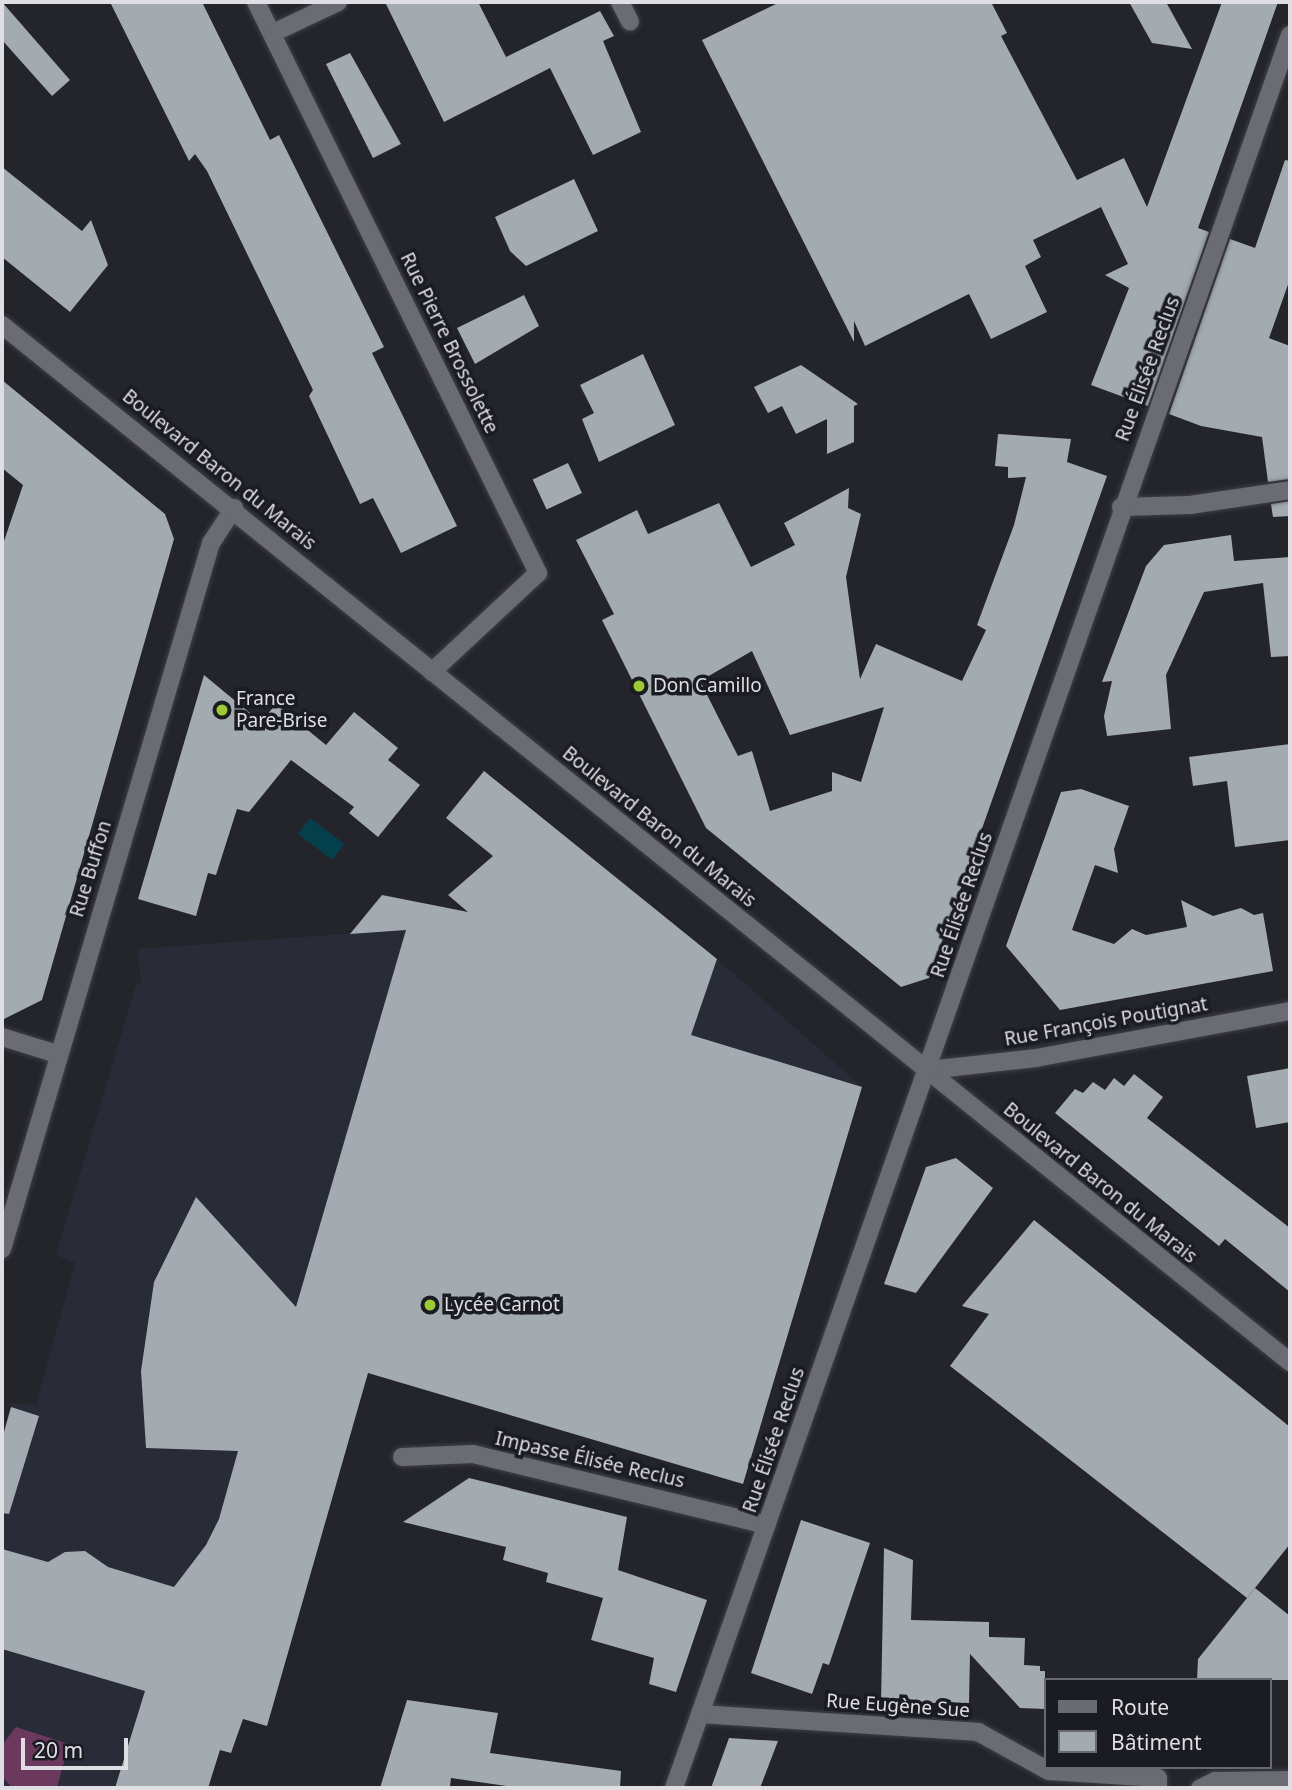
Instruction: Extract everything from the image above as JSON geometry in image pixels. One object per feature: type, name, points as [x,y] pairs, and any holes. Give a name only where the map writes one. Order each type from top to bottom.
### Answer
[{"type":"street","name":"Rue Pierre Brossolette","points":[[256,2],[538,573],[432,672]]},
{"type":"street","points":[[273,33],[338,2]]},
{"type":"street","points":[[620,2],[630,22]]},
{"type":"street","name":"Rue Élisée Reclus","points":[[674,1788],[929,1070],[1121,507],[1290,35]]},
{"type":"street","name":"Boulevard Baron du Marais","points":[[2,324],[234,508],[432,672],[1290,1362]]},
{"type":"street","points":[[1121,507],[1190,505],[1290,489]]},
{"type":"street","name":"Rue Buffon","points":[[2,1249],[57,1054],[211,543],[234,508]]},
{"type":"street","name":"Rue François Poutignat","points":[[929,1070],[1036,1058],[1290,1011]]},
{"type":"street","points":[[2,1037],[57,1054]]},
{"type":"street","name":"Impasse Élisée Reclus","points":[[402,1457],[473,1454],[767,1525]]},
{"type":"street","name":"Rue Eugène Sue","points":[[700,1714],[978,1732],[1044,1768]]},
{"type":"street","name":"Rue Eugène Sue","points":[[1045,1769],[1158,1779],[1158,1788]]},
{"type":"lane","points":[[1199,1788],[1214,1780],[1290,1779]]},
{"type":"shaded area","name":"Lycée Carnot","points":[[424,928],[717,959],[862,1087],[743,1484],[368,1373],[267,1726],[228,1715],[180,1775],[226,1788],[2,1788],[2,1437],[12,1403],[36,1405],[75,1263],[56,1255],[136,985],[141,984],[138,949]]},
{"type":"shaded area","points":[[16,1727],[69,1744],[57,1788],[12,1788],[2,1776],[2,1745]]},
{"type":"water","points":[[310,818],[344,844],[332,860],[298,834]]},
{"type":"building","points":[[2,2],[70,80],[52,96],[2,40]]},
{"type":"building","points":[[110,2],[202,2],[270,140],[279,135],[384,347],[372,353],[457,526],[401,553],[373,498],[360,504],[309,396],[313,390],[207,171],[195,154],[189,161]]},
{"type":"building","points":[[385,2],[478,2],[506,57],[600,11],[614,36],[603,41],[641,132],[593,155],[550,68],[444,122]]},
{"type":"building","points":[[780,2],[991,2],[1007,33],[1001,36],[1077,180],[1124,158],[1147,207],[1222,2],[1278,2],[1198,228],[1209,232],[1148,406],[1091,385],[1129,288],[1105,275],[1128,264],[1101,207],[1033,240],[1041,257],[1025,266],[1047,312],[991,339],[969,294],[865,346],[854,321],[854,342],[702,40]]},
{"type":"building","points":[[1129,2],[1166,2],[1192,49],[1152,43]]},
{"type":"building","points":[[350,53],[401,144],[373,158],[326,64]]},
{"type":"building","points":[[1285,160],[1290,161],[1290,279],[1269,338],[1290,346],[1290,479],[1268,482],[1262,437],[1201,426],[1169,414],[1230,239],[1255,248]]},
{"type":"building","points":[[2,167],[82,231],[91,220],[108,265],[70,312],[2,257]]},
{"type":"building","points":[[574,179],[598,231],[526,266],[510,251],[495,217]]},
{"type":"building","points":[[524,295],[539,326],[475,364],[457,328]]},
{"type":"building","points":[[643,354],[675,425],[599,462],[582,419],[594,413],[580,385]]},
{"type":"building","points":[[801,365],[858,404],[854,406],[854,442],[827,454],[827,419],[796,434],[782,406],[768,413],[754,387]]},
{"type":"building","points":[[2,380],[165,514],[174,539],[42,1000],[2,1020],[2,547],[23,485],[2,468]]},
{"type":"building","points":[[998,434],[1071,439],[1067,462],[1107,476],[929,978],[901,987],[706,828],[602,620],[614,614],[576,540],[637,510],[648,534],[719,503],[751,567],[795,545],[784,523],[849,488],[848,508],[861,514],[846,577],[860,679],[876,644],[962,681],[986,630],[977,625],[1014,525],[1026,477],[1008,478],[1008,467],[995,466]],"holes":[[[752,651],[790,735],[884,707],[861,782],[832,772],[832,791],[770,811],[752,751],[738,756],[700,681]]]},
{"type":"building","points":[[568,463],[582,493],[547,509],[533,479]]},
{"type":"building","points":[[1290,501],[1290,516],[1273,517],[1271,504]]},
{"type":"building","points":[[1231,535],[1234,561],[1290,557],[1290,656],[1271,657],[1263,583],[1204,592],[1166,675],[1171,729],[1107,736],[1104,716],[1112,681],[1102,682],[1146,566],[1164,545]]},
{"type":"building","points":[[204,675],[261,722],[276,704],[326,745],[354,712],[398,748],[388,760],[420,785],[378,837],[349,813],[354,807],[291,760],[249,812],[237,809],[216,875],[208,873],[196,916],[138,899]]},
{"type":"building","points":[[1290,744],[1290,840],[1235,847],[1227,781],[1193,786],[1189,757]]},
{"type":"building","name":"Lycée Carnot","points":[[484,771],[717,959],[691,1035],[862,1087],[743,1484],[368,1373],[267,1726],[243,1719],[231,1753],[220,1750],[208,1788],[115,1788],[145,1691],[2,1649],[2,1549],[48,1562],[65,1552],[85,1551],[108,1567],[174,1587],[206,1545],[219,1519],[238,1451],[146,1448],[141,1371],[154,1282],[196,1197],[296,1307],[406,930],[350,934],[382,895],[468,912],[448,895],[493,856],[446,818]]},
{"type":"building","points":[[1081,789],[1129,806],[1114,849],[1118,873],[1095,865],[1072,930],[1114,944],[1132,929],[1146,935],[1187,927],[1181,900],[1213,916],[1241,908],[1254,915],[1263,913],[1273,971],[1060,1010],[1006,946],[1061,792]]},
{"type":"building","points":[[1290,1068],[1290,1122],[1256,1128],[1247,1076]]},
{"type":"building","points":[[1134,1074],[1163,1097],[1147,1118],[1290,1228],[1290,1292],[1225,1239],[1219,1246],[1055,1113],[1075,1089],[1083,1093],[1093,1082],[1105,1090],[1114,1078],[1124,1086]]},
{"type":"building","points":[[956,1158],[993,1188],[916,1293],[884,1284],[926,1167]]},
{"type":"building","points":[[1034,1220],[1290,1427],[1290,1544],[1247,1598],[950,1366],[989,1314],[962,1306]]},
{"type":"building","points":[[11,1407],[39,1416],[9,1514],[2,1513],[2,1439]]},
{"type":"building","points":[[469,1478],[627,1517],[618,1570],[707,1600],[676,1692],[649,1684],[654,1658],[591,1640],[603,1598],[546,1582],[548,1573],[503,1560],[506,1547],[403,1522]]},
{"type":"building","points":[[801,1520],[870,1543],[829,1665],[823,1663],[812,1694],[751,1673]]},
{"type":"building","points":[[884,1548],[913,1560],[911,1620],[989,1622],[989,1637],[1025,1638],[1024,1665],[1040,1666],[1040,1671],[1045,1671],[1044,1709],[1020,1708],[970,1654],[969,1703],[881,1703]]},
{"type":"building","points":[[1255,1588],[1290,1616],[1290,1680],[1197,1678],[1198,1659]]},
{"type":"building","points":[[407,1700],[498,1713],[490,1753],[621,1771],[620,1788],[520,1788],[451,1778],[450,1786],[380,1788]]},
{"type":"building","points":[[729,1738],[778,1741],[760,1788],[711,1788]]},
{"type":"place","name":"Don Camillo","points":[[639,686]]},
{"type":"place","name":"France Pare-Brise","points":[[222,710]]},
{"type":"place","name":"Lycée Carnot","points":[[430,1305]]}]
